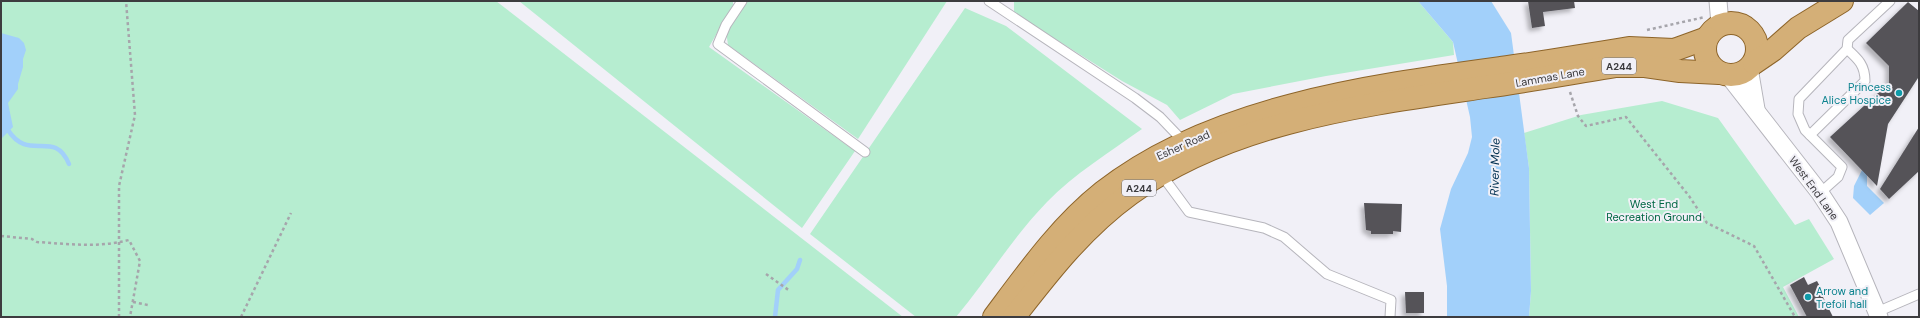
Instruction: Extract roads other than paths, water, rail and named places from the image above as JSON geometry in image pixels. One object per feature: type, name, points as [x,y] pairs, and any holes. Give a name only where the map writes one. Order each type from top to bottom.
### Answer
[{"type":"main road","points":[[1798,28],[1772,33],[1750,30],[1734,22],[1714,31],[1704,49],[1706,58],[1710,66],[1724,74],[1741,73],[1773,50],[1798,28],[1842,1]]},
{"type":"main road","points":[[1750,30],[1756,39],[1757,56],[1752,66]]},
{"type":"main road","name":"Lammas Lane","points":[[1431,86],[1519,74],[1629,48],[1674,50],[1714,31]]},
{"type":"main road","name":"Lammas Lane","points":[[1519,74],[1564,74],[1631,65],[1680,71],[1724,74]]},
{"type":"main road","name":"Esher Road","points":[[994,317],[1049,246],[1088,205],[1130,172],[1167,150],[1184,142],[1249,118],[1319,98],[1431,86]]},
{"type":"main road","name":"Esher Road","points":[[1014,317],[1059,260],[1094,224],[1130,194],[1161,174],[1196,156],[1264,131],[1431,86]]},
{"type":"street","points":[[1714,31],[1718,1]]},
{"type":"street","name":"West End Lane","points":[[1752,66],[1756,109]]},
{"type":"street","name":"West End Lane","points":[[1724,74],[1756,109],[1820,194],[1839,222],[1878,315]]},
{"type":"lane","points":[[742,1],[726,25],[718,44],[866,152]]},
{"type":"lane","points":[[989,1],[1135,98],[1160,117],[1184,142]]},
{"type":"lane","points":[[1820,194],[1838,177],[1842,167],[1805,130],[1798,114],[1799,100],[1847,49],[1848,40],[1890,1]]},
{"type":"lane","points":[[1810,135],[1865,81],[1865,73],[1862,62],[1847,49]]},
{"type":"lane","points":[[1161,174],[1189,212],[1264,228],[1284,238],[1327,274],[1391,300],[1390,317]]},
{"type":"lane","points":[[1878,315],[1919,294]]},
{"type":"water","name":"River Mole","points":[[1418,1],[1491,1],[1511,33],[1529,168],[1531,291],[1529,317],[1447,317],[1447,286],[1440,229],[1451,189],[1468,153],[1472,137],[1470,117],[1453,42]]},
{"type":"water","points":[[1,33],[19,38],[24,43],[26,50],[18,89],[8,103],[13,127],[1,139]]},
{"type":"water","points":[[1862,170],[1867,173],[1867,186],[1884,203],[1870,215],[1853,198],[1854,186]]},
{"type":"waterway","points":[[8,130],[16,139],[24,144],[56,148],[63,154],[69,164]]},
{"type":"waterway","points":[[775,317],[778,290],[797,269],[800,260]]},
{"type":"place","name":"Princess Alice Hospice","points":[[1899,93]]},
{"type":"place","name":"Arrow and Trefoil hall","points":[[1808,297]]},
{"type":"park label","name":"West End Recreation Ground","points":[[1654,210]]}]
